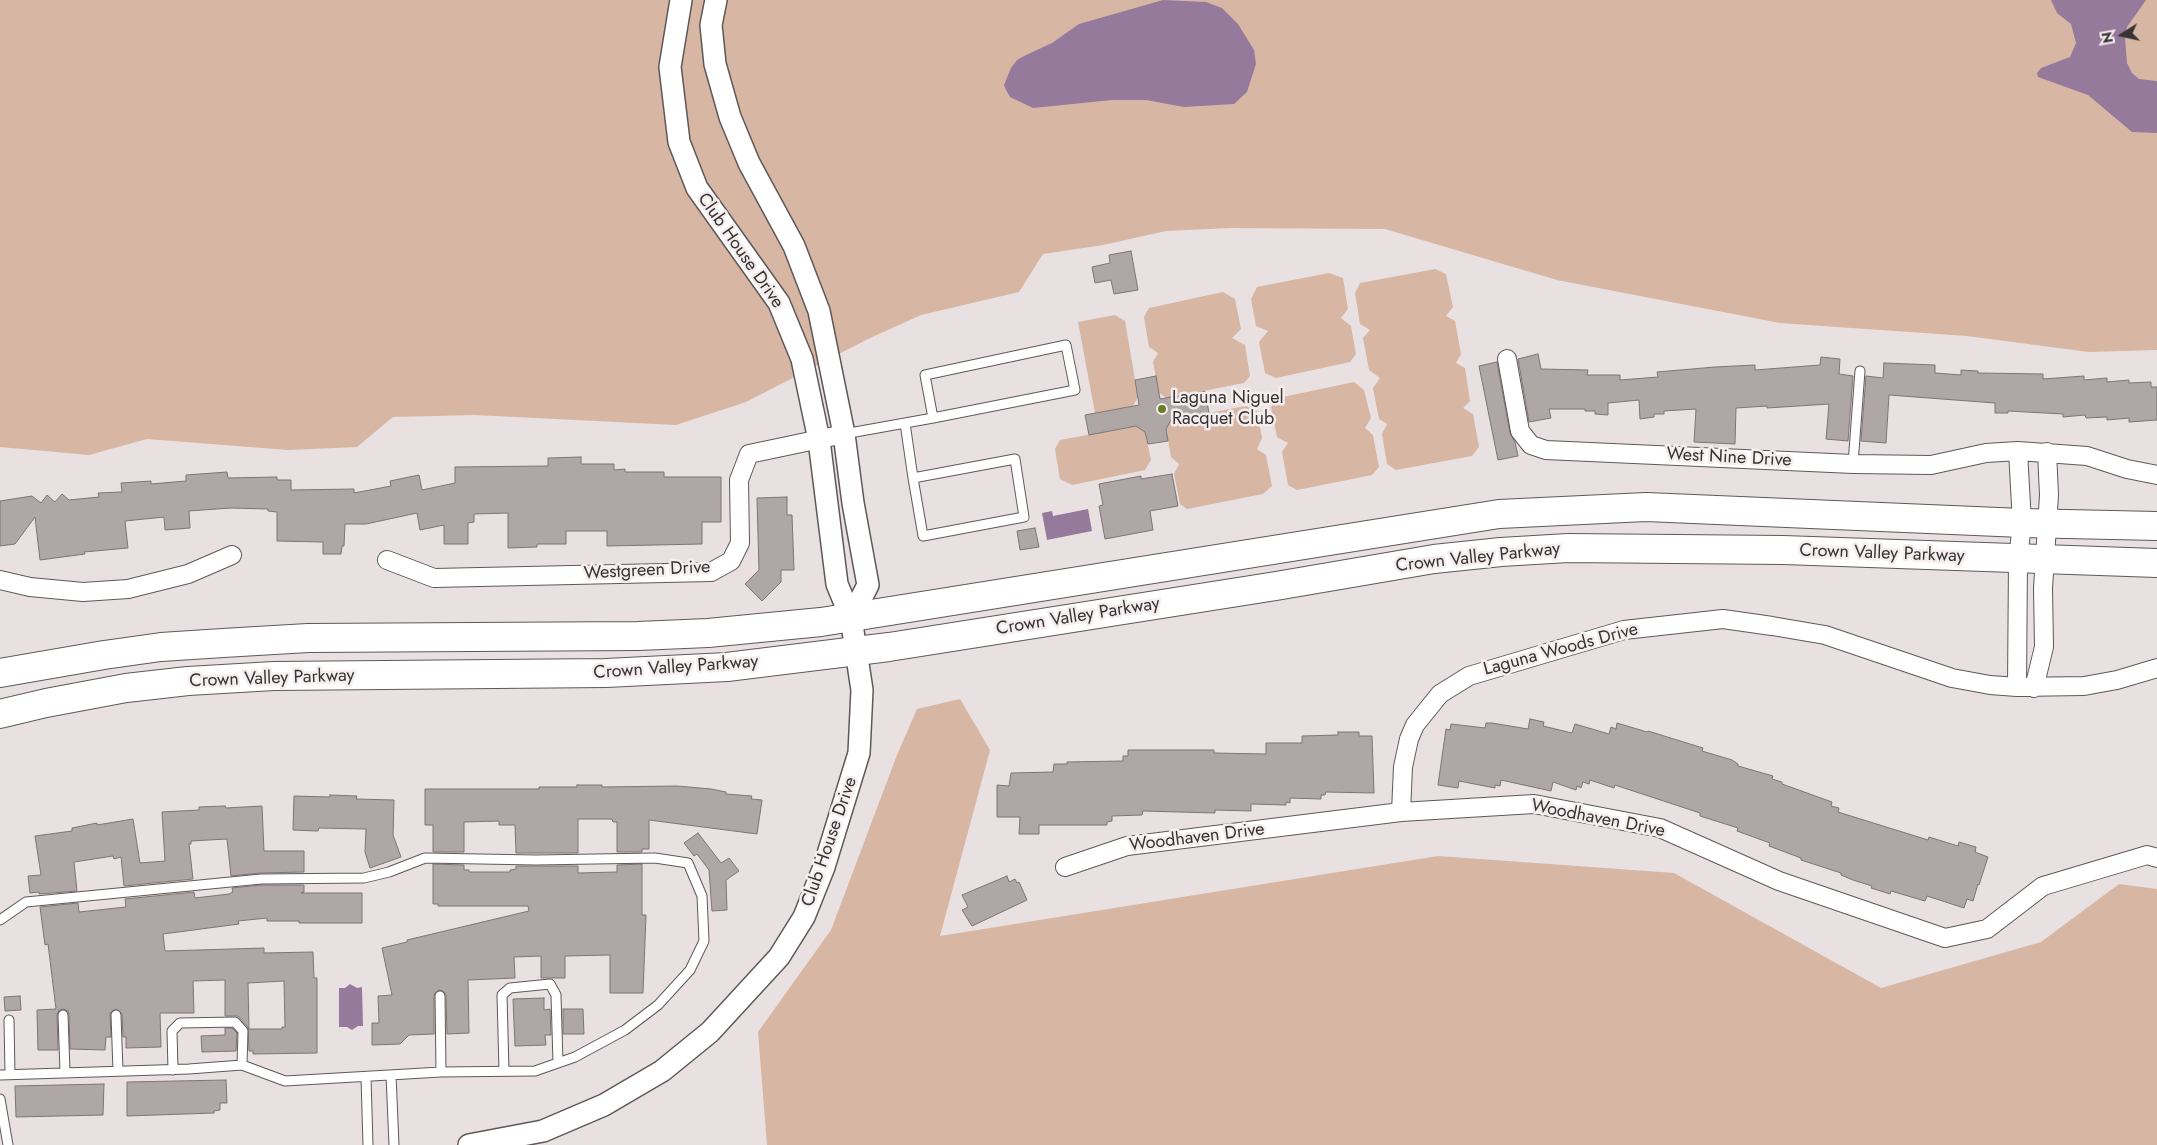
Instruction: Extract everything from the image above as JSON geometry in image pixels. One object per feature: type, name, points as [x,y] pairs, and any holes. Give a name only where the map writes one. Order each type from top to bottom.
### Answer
[{"type":"main road","name":"Crown Valley Parkway","points":[[0,673],[32,666],[123,652],[223,642],[308,638],[638,636],[779,626],[852,618],[1499,514],[1646,507],[2034,523],[2157,526]]},
{"type":"main road","name":"Crown Valley Parkway","points":[[0,714],[126,688],[188,681],[274,676],[615,673],[727,667],[856,652],[1276,586],[1434,559],[1501,552],[1568,548],[1783,550],[2045,561],[2157,563]]},
{"type":"street","name":"Club House Drive","points":[[469,1145],[543,1131],[604,1105],[662,1071],[710,1032],[779,957],[804,917],[824,867],[859,753],[862,690],[852,618],[837,584],[819,440],[802,359],[779,303],[697,188],[679,142],[670,67],[681,0]]},
{"type":"street","name":"Club House Drive","points":[[716,0],[711,25],[715,64],[730,117],[749,164],[794,246],[819,311],[844,434],[853,503],[868,585],[852,618]]},
{"type":"street","name":"West Nine Drive","points":[[1507,359],[1520,431],[1531,445],[1546,450],[1853,464],[1931,465],[1986,453],[2047,452],[2087,456],[2127,469],[2157,475]]},
{"type":"street","name":"Westgreen Drive","points":[[387,560],[434,578],[711,572],[731,561],[740,543],[739,480],[749,454],[844,434]]},
{"type":"street","points":[[2018,451],[2034,523],[2045,561],[2043,588],[2044,647],[2026,687]]},
{"type":"street","points":[[2026,687],[2018,560],[2049,494],[2047,452]]},
{"type":"street","points":[[0,580],[30,587],[83,592],[128,588],[188,574],[232,555]]},
{"type":"street","name":"Laguna Woods Drive","points":[[1401,812],[1403,768],[1409,739],[1415,725],[1440,694],[1469,676],[1624,630],[1723,619],[1772,626],[1825,635],[1952,678],[1990,685],[2026,687],[2084,686],[2118,680],[2157,668]]},
{"type":"street","name":"Woodhaven Drive","points":[[1065,867],[1127,846],[1401,812],[1534,804],[1660,828],[1779,881],[1945,938],[1987,929],[2043,886],[2147,855],[2157,858]]},
{"type":"lane","points":[[844,434],[932,418],[1075,390],[1066,344],[925,375],[932,418]]},
{"type":"lane","points":[[1853,464],[1860,371]]},
{"type":"lane","points":[[905,423],[913,478],[923,536],[1024,517],[1015,459],[913,478]]},
{"type":"lane","points":[[0,920],[26,902],[261,879],[364,878],[389,872],[425,858],[536,860],[655,858],[688,863],[702,896],[704,940],[690,970],[658,1005],[625,1030],[575,1057],[535,1071],[440,1072],[285,1081],[242,1065],[173,1070],[0,1075]]},
{"type":"lane","points":[[504,1071],[502,994],[510,988],[550,984],[556,994],[558,1063]]},
{"type":"lane","points":[[440,996],[440,1072]]},
{"type":"lane","points":[[62,1015],[64,1072]]},
{"type":"lane","points":[[116,1015],[118,1071]]},
{"type":"lane","points":[[9,1020],[10,1074]]},
{"type":"lane","points":[[173,1070],[172,1031],[180,1023],[235,1022],[243,1031],[242,1065]]},
{"type":"lane","points":[[391,1075],[394,1145]]},
{"type":"lane","points":[[366,1077],[368,1145]]},
{"type":"lane","points":[[0,1099],[8,1145]]},
{"type":"shaded area","points":[[0,0],[2157,0],[2157,350],[2089,352],[1967,336],[1780,323],[1557,280],[1385,229],[1230,228],[1166,231],[1103,245],[1043,254],[1019,292],[921,315],[868,339],[746,402],[676,425],[475,415],[393,417],[357,447],[288,450],[147,439],[89,455],[0,447]]},
{"type":"shaded area","points":[[1163,0],[1206,2],[1222,8],[1238,24],[1254,50],[1256,64],[1247,92],[1234,104],[1184,107],[1146,100],[1112,100],[1033,108],[1010,97],[1004,85],[1011,68],[1017,60],[1052,43],[1079,24]]},
{"type":"shaded area","points":[[2051,0],[2146,0],[2127,27],[2125,38],[2127,63],[2132,73],[2139,79],[2157,81],[2157,133],[2132,132],[2088,95],[2038,77],[2037,73],[2041,68],[2070,57],[2076,43],[2071,24],[2057,13]]},
{"type":"shaded area","points":[[1435,269],[1446,274],[1453,307],[1446,316],[1455,321],[1461,354],[1456,363],[1465,368],[1470,401],[1463,408],[1473,414],[1479,447],[1472,456],[1396,470],[1387,464],[1382,434],[1387,424],[1379,419],[1373,388],[1380,378],[1369,370],[1363,338],[1370,330],[1360,324],[1355,293],[1360,283]]},
{"type":"shaded area","points":[[1329,273],[1343,278],[1348,309],[1341,318],[1351,326],[1356,354],[1350,362],[1276,378],[1265,373],[1259,342],[1268,331],[1256,326],[1251,299],[1257,287]]},
{"type":"shaded area","points":[[1223,292],[1235,299],[1241,329],[1232,338],[1245,345],[1250,376],[1244,383],[1167,398],[1159,393],[1153,362],[1158,353],[1149,347],[1144,317],[1149,308]]},
{"type":"shaded area","points":[[1115,315],[1125,321],[1138,397],[1133,406],[1095,413],[1078,322]]},
{"type":"shaded area","points":[[1354,382],[1364,390],[1371,418],[1365,428],[1373,435],[1379,467],[1372,475],[1297,490],[1288,485],[1282,452],[1288,443],[1277,437],[1271,407],[1278,398]]},
{"type":"shaded area","points":[[1246,406],[1257,411],[1262,438],[1257,449],[1266,455],[1272,486],[1263,494],[1187,509],[1180,504],[1174,474],[1179,464],[1171,457],[1166,429],[1171,420]]},
{"type":"shaded area","points":[[1136,426],[1145,432],[1151,460],[1145,470],[1072,485],[1060,479],[1055,449],[1060,440]]},
{"type":"shaded area","points":[[1088,509],[1092,531],[1047,540],[1042,513],[1052,511],[1053,516]]},
{"type":"shaded area","points":[[960,699],[990,750],[940,936],[1438,856],[1674,873],[1881,988],[2041,942],[2119,884],[2157,889],[2157,1145],[767,1145],[758,1032],[831,930],[897,755],[917,709]]},
{"type":"shaded area","points":[[350,984],[357,988],[362,987],[363,1026],[358,1026],[352,1030],[347,1027],[339,1027],[339,988],[345,988]]},
{"type":"building","points":[[1131,251],[1138,290],[1114,294],[1111,280],[1095,283],[1092,267],[1110,263],[1109,255]]},
{"type":"building","points":[[1538,354],[1541,369],[1588,370],[1587,375],[1620,375],[1620,380],[1658,377],[1657,372],[1755,365],[1755,370],[1820,365],[1821,357],[1840,359],[1839,374],[1853,376],[1848,441],[1826,439],[1829,404],[1736,408],[1735,444],[1694,442],[1696,409],[1664,411],[1664,414],[1654,414],[1654,417],[1640,419],[1639,400],[1608,403],[1608,415],[1595,414],[1595,411],[1585,411],[1585,409],[1549,409],[1551,418],[1529,422],[1518,359]]},
{"type":"building","points":[[1497,362],[1510,433],[1515,442],[1518,456],[1498,460],[1479,366]]},
{"type":"building","points":[[1884,363],[1935,365],[1935,373],[1961,375],[1961,370],[1978,371],[1978,373],[2043,374],[2043,379],[2084,376],[2084,380],[2107,378],[2107,382],[2129,380],[2129,383],[2151,382],[2151,387],[2157,387],[2157,420],[2129,422],[2129,418],[2107,420],[2107,417],[2086,418],[2085,415],[2063,417],[2063,414],[2008,411],[2008,413],[1995,413],[1995,403],[1889,395],[1886,443],[1861,441],[1866,376],[1883,378]]},
{"type":"building","name":"Laguna Niguel Racquet Club","points":[[1156,376],[1160,399],[1205,391],[1209,413],[1171,420],[1166,429],[1168,441],[1148,444],[1145,432],[1136,426],[1089,435],[1085,415],[1139,405],[1135,380]]},
{"type":"building","points":[[581,457],[581,464],[614,464],[614,470],[625,469],[625,472],[664,472],[664,477],[721,477],[721,522],[702,522],[702,544],[607,546],[607,531],[566,531],[566,544],[537,544],[537,547],[508,548],[508,513],[474,514],[474,522],[468,523],[468,544],[444,544],[444,525],[420,530],[417,513],[366,524],[345,524],[344,546],[342,546],[341,554],[323,554],[323,542],[277,541],[277,512],[268,511],[268,509],[231,508],[189,511],[190,528],[165,530],[164,517],[125,521],[128,548],[84,552],[85,554],[40,560],[35,517],[15,544],[0,546],[0,501],[32,496],[41,503],[47,495],[55,502],[62,494],[69,500],[99,497],[98,493],[122,492],[121,483],[151,481],[151,484],[186,481],[186,475],[227,472],[228,478],[277,477],[277,480],[291,480],[291,490],[354,489],[354,493],[391,486],[390,481],[419,475],[422,490],[455,483],[455,467],[548,466],[548,458]]},
{"type":"building","points":[[1172,474],[1178,506],[1150,511],[1153,530],[1105,539],[1099,506],[1103,505],[1099,484],[1141,476],[1141,479]]},
{"type":"building","points":[[787,497],[787,515],[792,515],[794,570],[781,570],[781,582],[762,601],[745,584],[759,570],[757,498]]},
{"type":"building","points":[[1035,528],[1039,547],[1020,550],[1017,531]]},
{"type":"building","points":[[1530,719],[1544,722],[1543,726],[1572,733],[1575,724],[1609,734],[1611,727],[1616,729],[1617,723],[1648,731],[1703,748],[1702,751],[1732,760],[1738,766],[1773,776],[1772,779],[1782,782],[1782,784],[1832,802],[1831,806],[1839,808],[1838,812],[1928,840],[1929,837],[1958,846],[1959,842],[1976,847],[1975,852],[1988,857],[1973,901],[1967,899],[1964,908],[1927,896],[1925,901],[1891,891],[1890,894],[1871,888],[1872,886],[1841,875],[1841,873],[1801,860],[1801,858],[1769,846],[1770,843],[1737,831],[1738,828],[1700,816],[1700,813],[1615,785],[1614,788],[1590,780],[1589,784],[1583,782],[1581,788],[1577,786],[1576,790],[1553,782],[1551,791],[1501,780],[1500,786],[1495,785],[1495,788],[1459,781],[1458,788],[1438,785],[1446,729],[1450,730],[1451,724],[1485,728],[1486,723],[1492,723],[1528,729]]},
{"type":"building","points":[[1338,732],[1359,732],[1359,736],[1372,736],[1374,793],[1326,792],[1325,795],[1321,795],[1321,799],[1290,798],[1290,803],[1286,802],[1286,805],[1251,804],[1251,811],[1215,810],[1215,813],[1143,811],[1142,815],[1112,816],[1112,821],[1107,822],[1107,825],[1039,825],[1039,834],[1019,834],[1020,817],[997,817],[997,785],[1009,786],[1011,773],[1053,772],[1054,764],[1067,764],[1067,762],[1123,761],[1123,756],[1128,756],[1128,750],[1214,750],[1214,753],[1266,754],[1266,743],[1302,743],[1302,736],[1338,735]]},
{"type":"building","points":[[577,785],[602,785],[602,787],[677,786],[711,789],[726,792],[726,794],[752,796],[751,799],[762,800],[757,834],[649,820],[649,849],[642,849],[642,852],[617,852],[617,822],[613,822],[612,819],[578,819],[578,853],[516,853],[515,825],[499,825],[499,821],[464,822],[464,852],[433,852],[433,825],[425,825],[425,789],[539,789],[539,787],[577,787]]},
{"type":"building","points":[[330,795],[357,796],[356,799],[394,800],[393,835],[401,857],[370,868],[365,852],[366,829],[319,828],[318,831],[293,830],[294,796],[330,797]]},
{"type":"building","points":[[225,806],[226,808],[262,806],[264,851],[304,851],[304,872],[231,876],[227,839],[191,841],[191,844],[189,844],[193,879],[124,886],[121,857],[114,859],[113,856],[74,862],[77,891],[30,893],[28,876],[41,875],[35,836],[72,831],[72,828],[97,823],[97,825],[133,819],[140,863],[165,861],[162,812],[199,810],[199,807]]},
{"type":"building","points":[[698,833],[721,863],[729,858],[739,871],[726,880],[727,910],[712,911],[709,870],[697,854],[694,856],[684,843]]},
{"type":"building","points":[[433,864],[464,865],[464,870],[469,870],[469,872],[510,872],[510,870],[516,869],[516,866],[578,866],[578,873],[617,872],[617,865],[642,864],[642,915],[646,915],[643,993],[610,993],[610,955],[565,956],[565,978],[541,978],[541,956],[514,957],[515,978],[468,980],[469,1033],[447,1034],[446,995],[443,991],[439,990],[434,996],[434,1034],[409,1035],[400,1044],[372,1045],[372,1023],[379,1023],[378,996],[392,995],[382,948],[407,942],[407,940],[529,911],[528,906],[438,906],[438,904],[433,904]]},
{"type":"building","points":[[1007,876],[1009,882],[1015,879],[1017,883],[1019,882],[1027,900],[972,926],[962,910],[968,907],[962,895]]},
{"type":"building","points":[[261,885],[304,885],[304,892],[301,893],[362,893],[362,923],[299,923],[299,921],[267,921],[267,918],[238,921],[239,924],[163,934],[165,951],[264,948],[264,953],[313,952],[314,978],[317,978],[317,1053],[253,1054],[253,1051],[249,1051],[248,1027],[238,1016],[225,1016],[225,980],[193,981],[194,1013],[160,1013],[161,1047],[126,1048],[126,1037],[123,1037],[122,1014],[116,1009],[110,1013],[111,1037],[106,1037],[105,1050],[70,1049],[69,1015],[68,1011],[63,1009],[59,1010],[57,1015],[58,1050],[38,1050],[37,1010],[56,1009],[48,944],[45,945],[40,907],[78,903],[79,912],[126,907],[125,899],[194,892],[195,898],[229,894],[233,892],[232,888]],"holes":[[[284,981],[285,1027],[282,1027],[282,1029],[249,1029],[248,983]]]},
{"type":"building","points":[[20,996],[21,1010],[5,1011],[4,997]]},
{"type":"building","points":[[544,998],[544,1010],[550,1009],[551,1035],[545,1035],[546,1045],[515,1046],[513,999]]},
{"type":"building","points":[[563,1009],[583,1009],[584,1034],[563,1034]]},
{"type":"building","points":[[225,1028],[232,1028],[237,1033],[236,1051],[202,1052],[201,1036],[225,1035]]},
{"type":"building","points":[[226,1080],[227,1103],[220,1103],[220,1110],[214,1111],[214,1113],[127,1116],[127,1082]]},
{"type":"building","points":[[104,1084],[103,1115],[16,1117],[15,1086]]},
{"type":"place","name":"Laguna Niguel Racquet Club","points":[[1162,409]]}]
